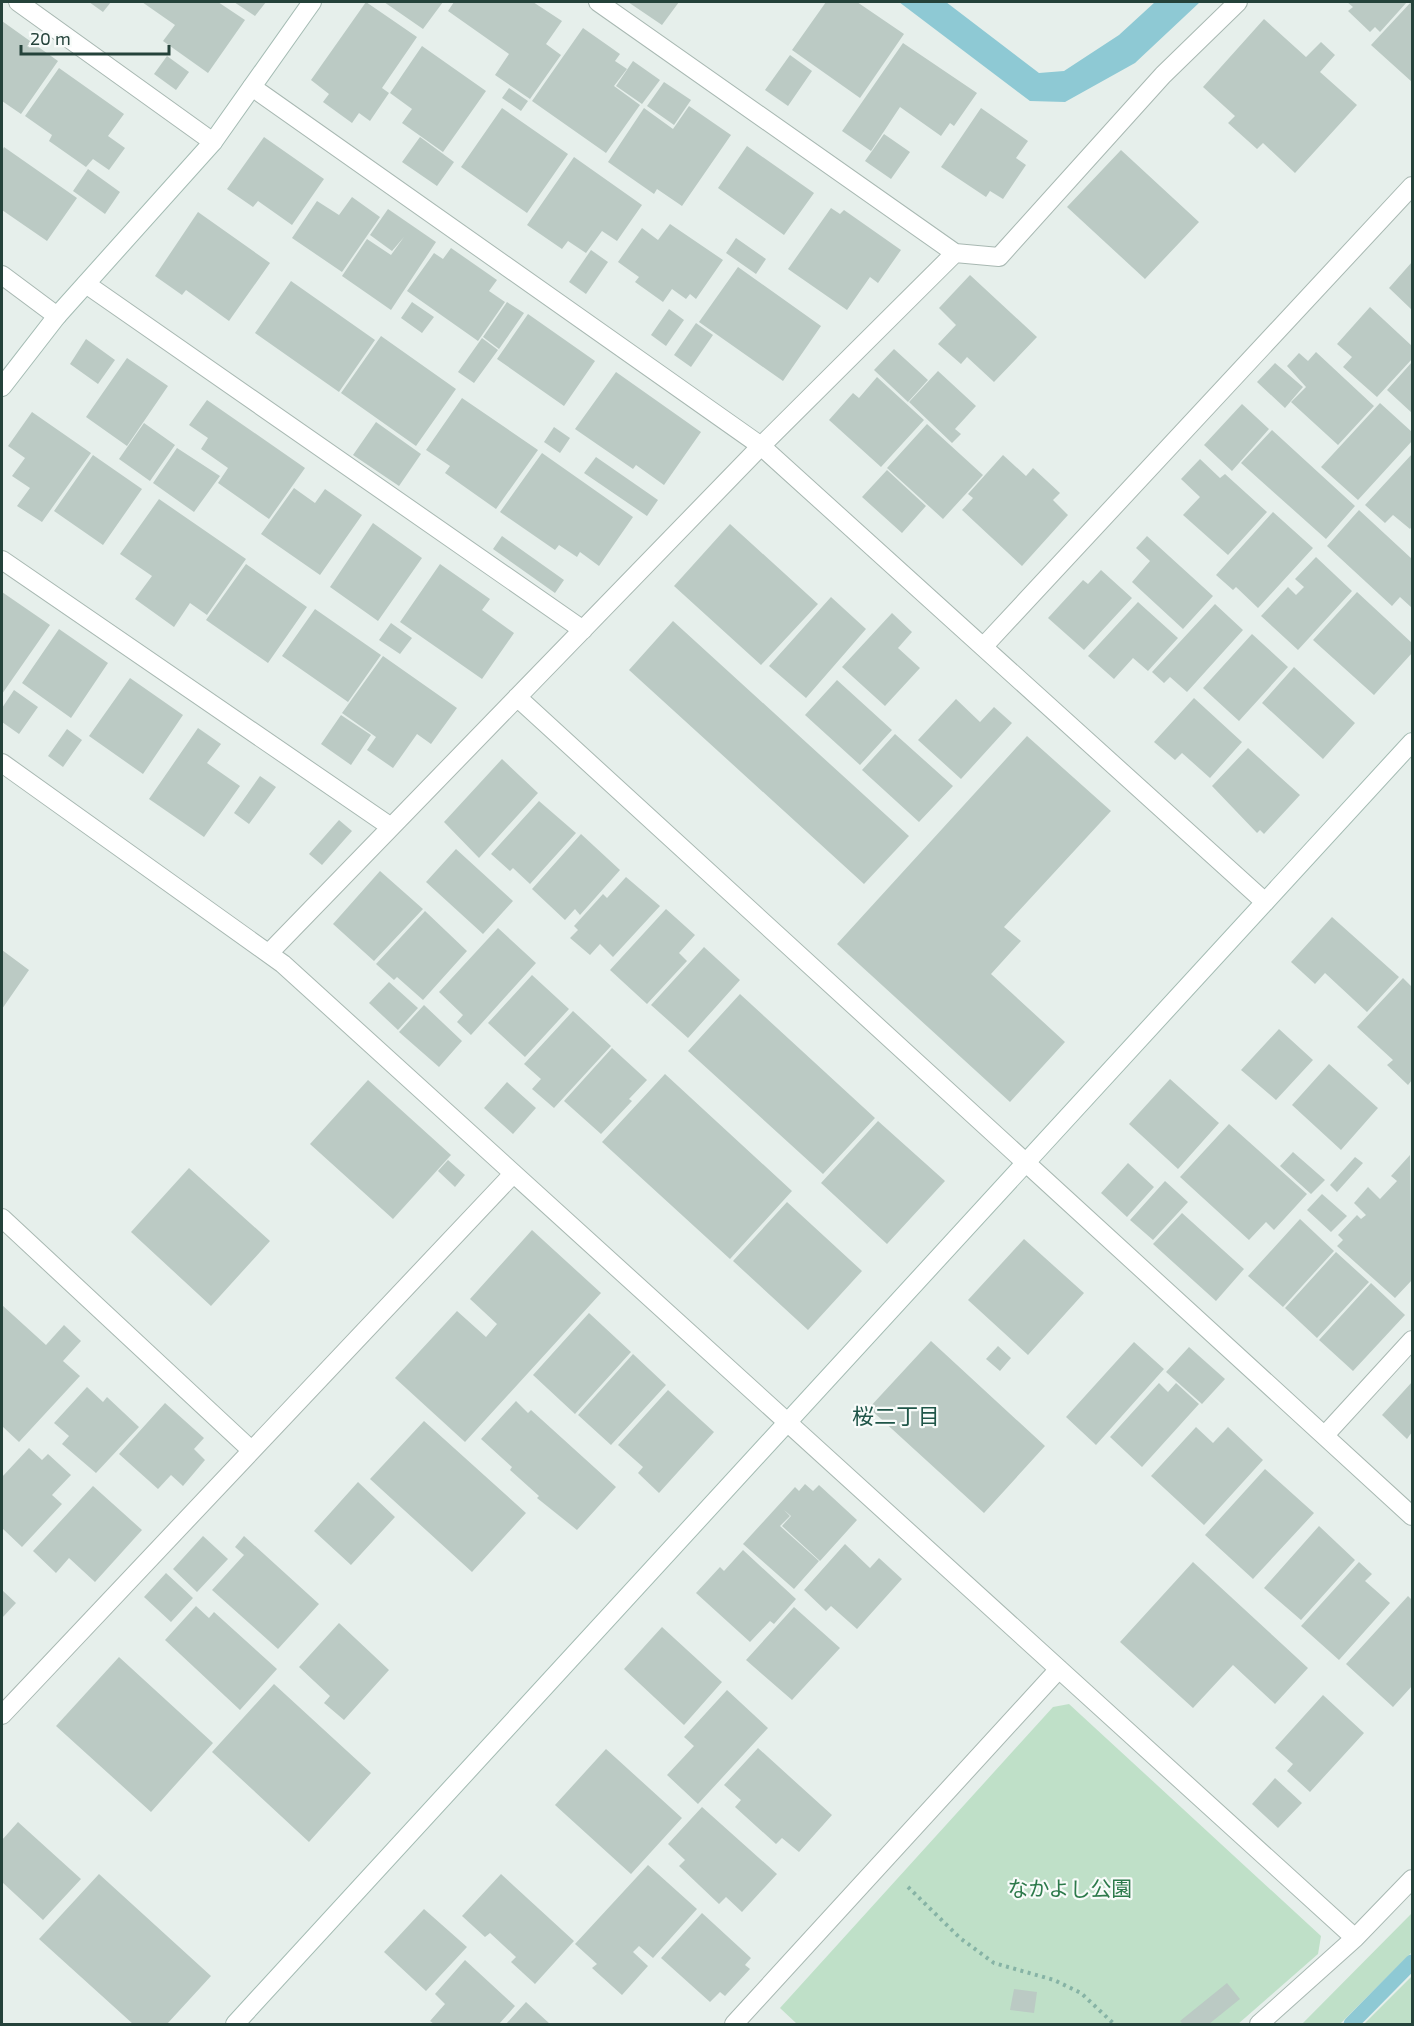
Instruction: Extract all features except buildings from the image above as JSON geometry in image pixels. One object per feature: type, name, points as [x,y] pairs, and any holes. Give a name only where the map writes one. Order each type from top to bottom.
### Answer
[{"type":"street","points":[[18,2],[213,142]]},
{"type":"street","points":[[2,387],[57,316],[213,142],[312,2]]},
{"type":"street","points":[[598,2],[955,253],[999,257],[1163,75],[1238,2]]},
{"type":"street","points":[[252,87],[761,446],[1265,902]]},
{"type":"street","points":[[983,647],[1413,186]]},
{"type":"street","points":[[269,953],[761,446],[955,253]]},
{"type":"street","points":[[2,275],[57,316]]},
{"type":"street","points":[[86,284],[582,630]]},
{"type":"street","points":[[2,560],[391,827]]},
{"type":"street","points":[[517,698],[1413,1516]]},
{"type":"street","points":[[235,2025],[1413,742]]},
{"type":"street","points":[[2,764],[269,953],[1355,1938]]},
{"type":"street","points":[[2,1715],[513,1174]]},
{"type":"street","points":[[2,1218],[251,1450]]},
{"type":"street","points":[[1325,1434],[1413,1340]]},
{"type":"street","points":[[734,2025],[1059,1669]]},
{"type":"street","points":[[1259,2025],[1355,1938],[1413,1879]]},
{"type":"path","points":[[882,1862],[960,1938],[994,1963],[1054,1980],[1081,1993],[1114,2025]]},
{"type":"green space","name":"なかよし公園","points":[[1069,1704],[1321,1936],[1318,1954],[1238,2024],[797,2024],[780,2008],[1053,1707]]},
{"type":"green space","points":[[1412,1913],[1412,1952],[1340,2024],[1302,2024]]},
{"type":"green space","points":[[1412,1976],[1412,2024],[1364,2024]]},
{"type":"water","points":[[899,2],[946,2],[1039,73],[1064,71],[1119,35],[1155,2],[1200,2],[1135,63],[1065,102],[1030,101]]},
{"type":"waterway","points":[[1351,2024],[1412,1962]]},
{"type":"district","name":"桜二丁目","points":[[896,1416]]}]
